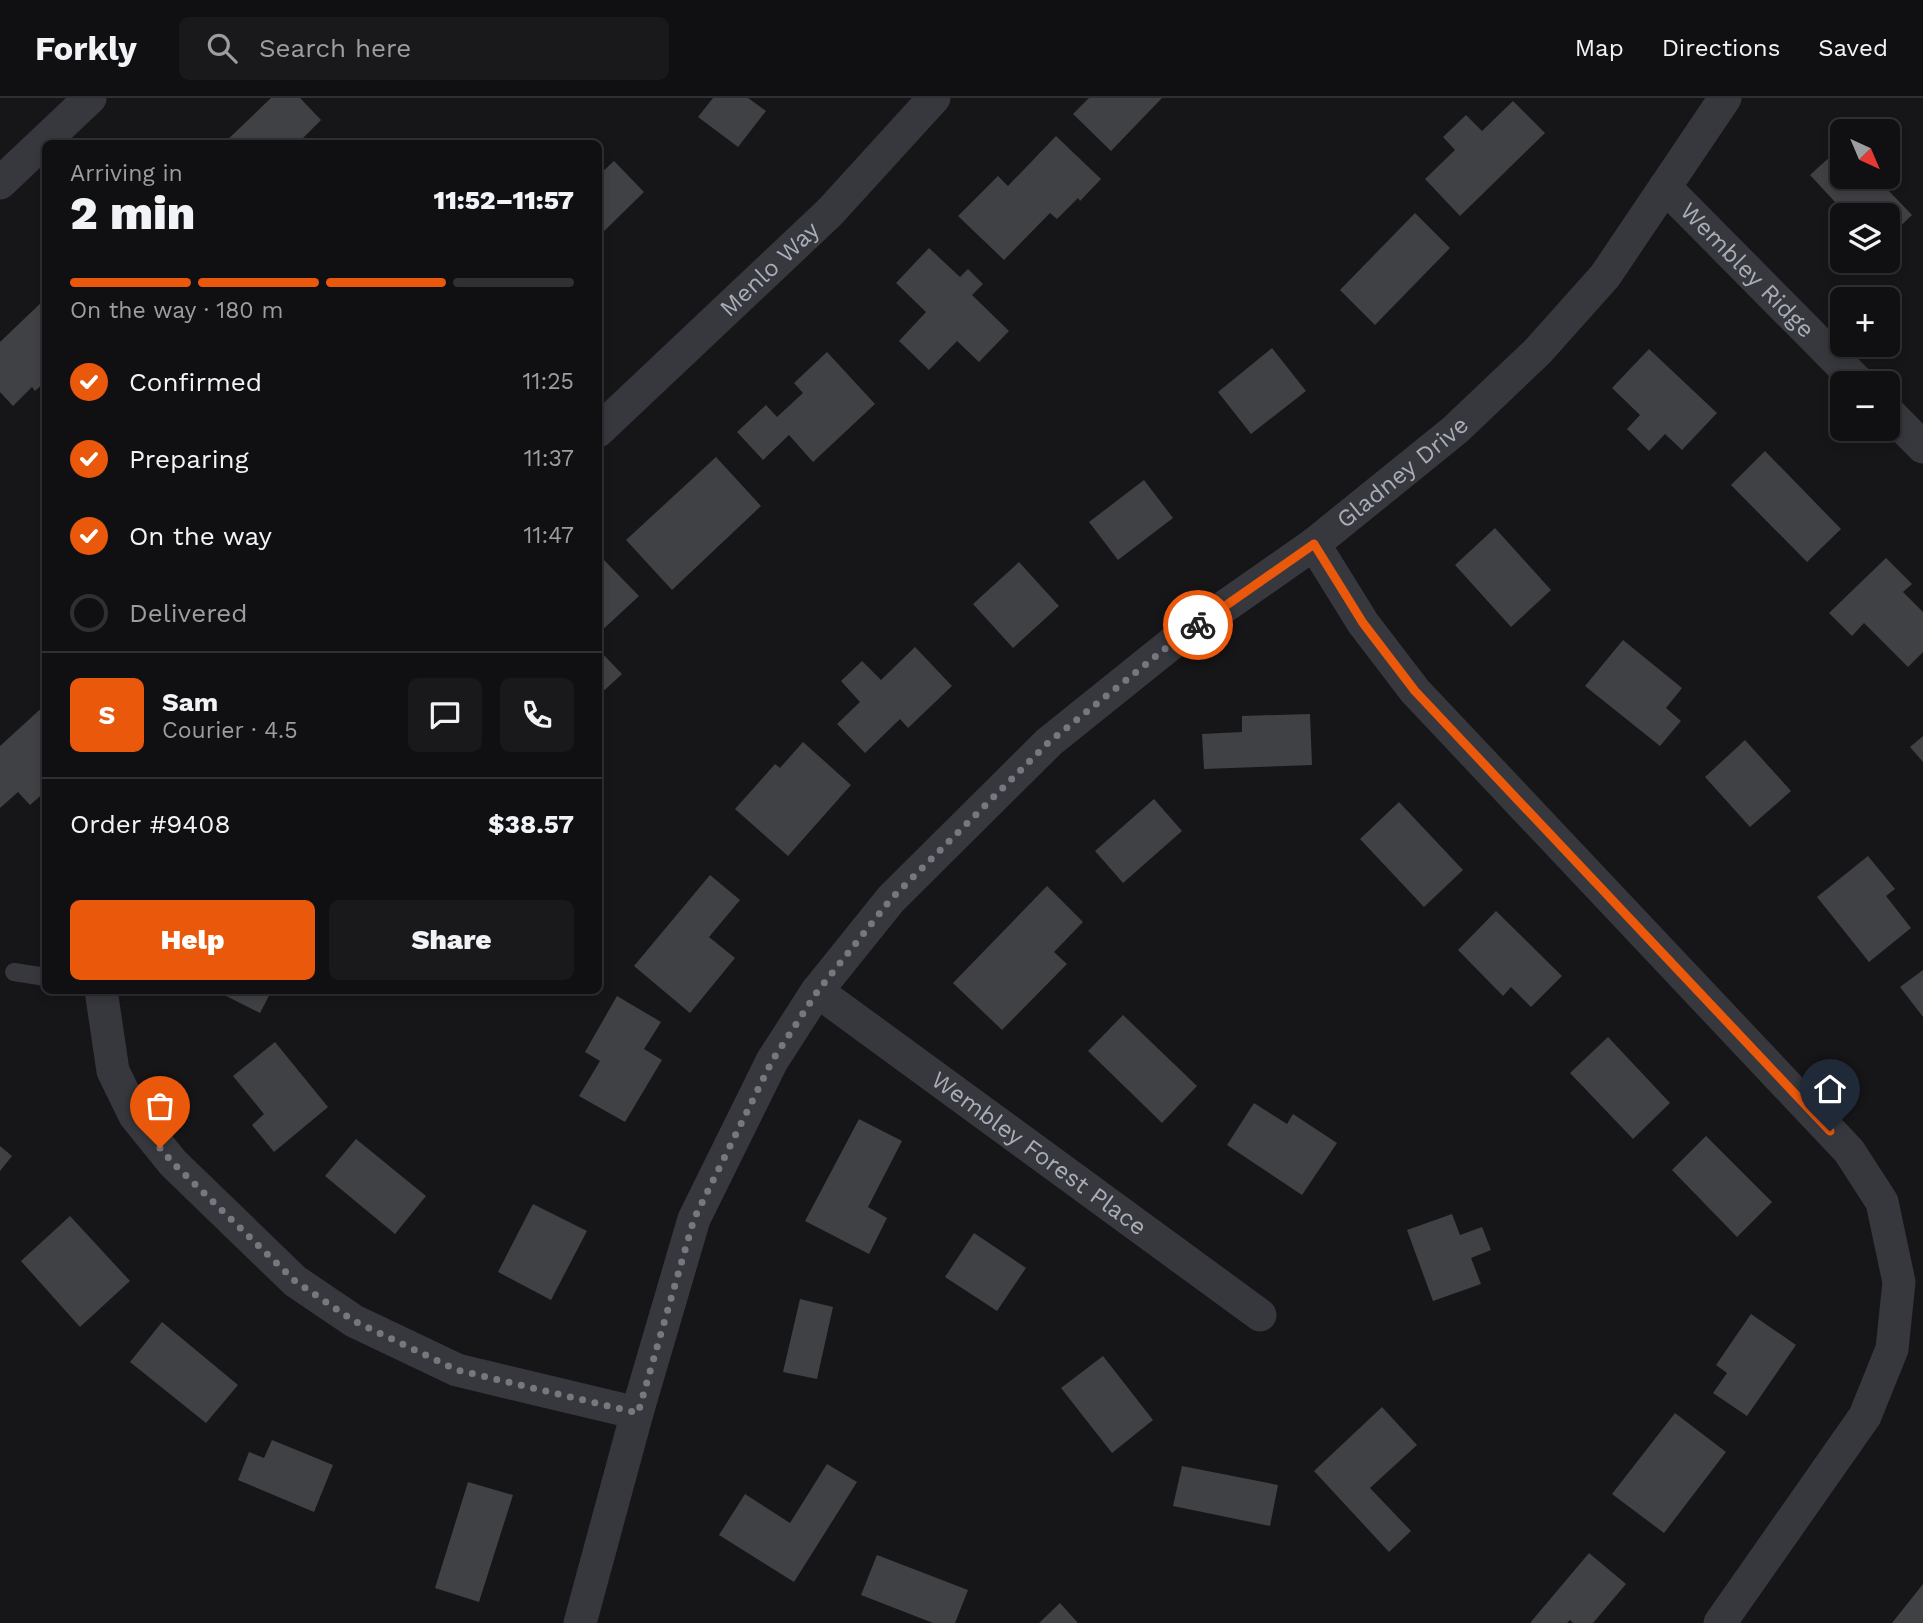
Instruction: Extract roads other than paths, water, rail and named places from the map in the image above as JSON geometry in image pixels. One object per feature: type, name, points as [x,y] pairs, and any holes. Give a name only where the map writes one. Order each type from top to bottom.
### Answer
[{"type":"street","points":[[46,140],[90,98]]},
{"type":"street","name":"Menlo Way","points":[[602,427],[830,212],[934,98]]},
{"type":"street","name":"Gladney Drive","points":[[580,1623],[694,1219],[772,1061],[817,992],[891,899],[1049,742],[1171,644],[1314,544],[1455,430],[1538,351],[1605,276],[1725,98]]},
{"type":"street","points":[[0,183],[42,143]]},
{"type":"street","name":"Wembley Ridge","points":[[1665,187],[1847,371]]},
{"type":"street","points":[[1900,424],[1923,447]]},
{"type":"street","points":[[1314,544],[1363,623],[1415,691],[1849,1151],[1882,1202],[1899,1282],[1892,1349],[1865,1416],[1720,1623]]},
{"type":"street","name":"Wembley Forest Place","points":[[817,992],[1260,1315]]},
{"type":"street","points":[[102,994],[113,1071],[135,1116],[173,1163],[295,1281],[354,1321],[457,1370],[638,1413]]},
{"type":"lane","points":[[14,972],[42,976]]}]
